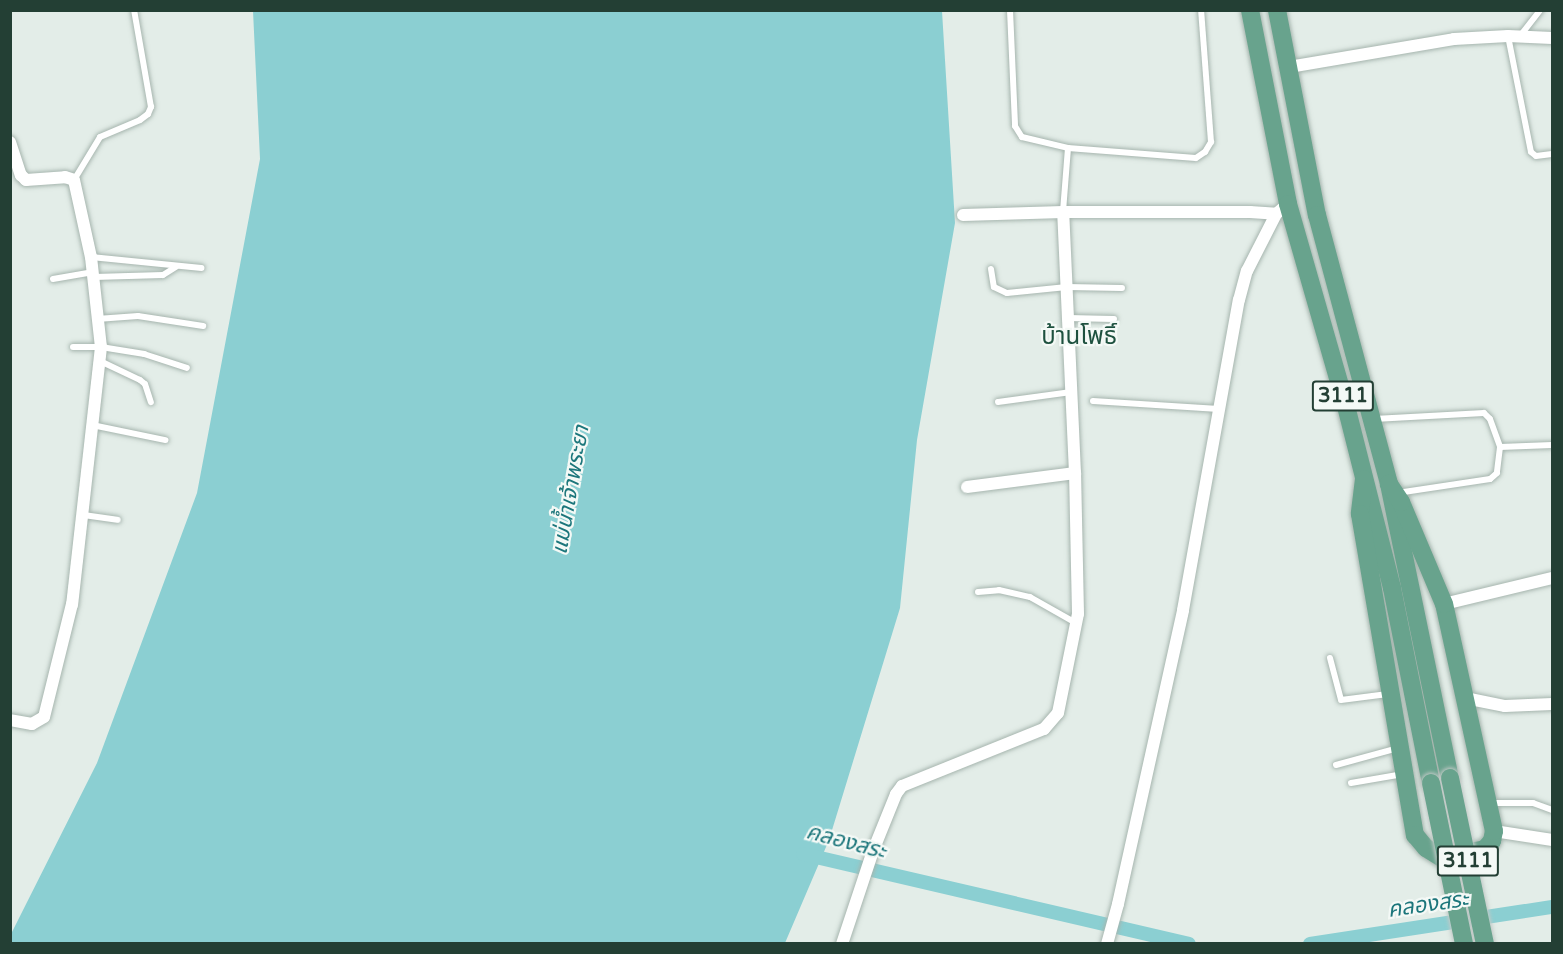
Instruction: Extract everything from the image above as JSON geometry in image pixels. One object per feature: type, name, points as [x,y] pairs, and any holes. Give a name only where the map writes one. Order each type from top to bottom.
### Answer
[{"type":"main road","name":"3111","points":[[1250,10],[1282,209],[1364,479],[1392,588],[1464,944]]},
{"type":"main road","name":"3111","points":[[1277,10],[1317,215],[1371,420],[1392,489],[1485,944]]},
{"type":"main road","points":[[1364,479],[1360,514],[1389,694],[1415,835],[1426,848],[1442,858],[1485,849],[1492,841],[1494,831],[1444,604],[1392,489]]},
{"type":"street","points":[[1289,67],[1454,39],[1513,36],[1552,38]]},
{"type":"street","points":[[10,142],[21,175],[26,180],[65,177],[74,180],[91,257],[101,347],[72,604],[44,717],[32,724],[10,720]]},
{"type":"street","points":[[963,215],[1064,212],[1250,212],[1282,209]]},
{"type":"street","points":[[1107,944],[1118,904],[1183,610],[1247,271],[1282,209]]},
{"type":"street","points":[[842,944],[873,851],[896,794],[902,786],[910,780],[1044,729],[1058,713],[1076,623],[1075,472],[1064,212]]},
{"type":"street","points":[[967,487],[1075,472]]},
{"type":"street","points":[[1444,604],[1552,578]]},
{"type":"street","points":[[1465,698],[1505,706],[1552,705]]},
{"type":"street","points":[[1494,831],[1552,840]]},
{"type":"lane","points":[[74,180],[100,137],[140,120],[148,114],[151,107],[134,10]]},
{"type":"lane","points":[[1010,10],[1017,133],[1022,138],[1068,148],[1196,158],[1205,152],[1211,142],[1201,10]]},
{"type":"lane","points":[[1540,10],[1513,36],[1531,152],[1536,156],[1552,154]]},
{"type":"lane","points":[[1064,212],[1068,148]]},
{"type":"lane","points":[[91,257],[201,268]]},
{"type":"lane","points":[[53,279],[93,275],[163,275],[176,267]]},
{"type":"lane","points":[[991,269],[994,287],[1000,291],[1067,287],[1122,288]]},
{"type":"lane","points":[[97,319],[138,316],[203,326]]},
{"type":"lane","points":[[1068,318],[1114,319]]},
{"type":"lane","points":[[73,347],[101,347],[144,354],[187,368]]},
{"type":"lane","points":[[100,361],[141,380],[152,402]]},
{"type":"lane","points":[[998,402],[1072,392]]},
{"type":"lane","points":[[1093,401],[1220,409]]},
{"type":"lane","points":[[1371,420],[1484,413],[1490,419],[1500,447],[1497,473],[1490,479],[1392,489]]},
{"type":"lane","points":[[92,425],[165,440]]},
{"type":"lane","points":[[1500,447],[1552,445]]},
{"type":"lane","points":[[82,514],[118,520]]},
{"type":"lane","points":[[978,592],[999,590],[1030,597],[1076,623]]},
{"type":"lane","points":[[1330,658],[1341,700],[1389,694]]},
{"type":"lane","points":[[1336,765],[1399,748]]},
{"type":"lane","points":[[1351,783],[1404,774]]},
{"type":"lane","points":[[1488,803],[1533,803],[1552,810]]},
{"type":"water","name":"แม่น้ำเจ้าพระยา","points":[[253,11],[942,11],[955,223],[917,440],[900,608],[829,840],[785,943],[11,943],[11,934],[97,763],[197,493],[260,159]]},
{"type":"waterway","name":"คลองสระ","points":[[803,854],[1189,944]]},
{"type":"waterway","name":"คลองสระ","points":[[1310,944],[1552,907]]},
{"type":"district","name":"บ้านโพธิ์","points":[[1079,337]]}]
